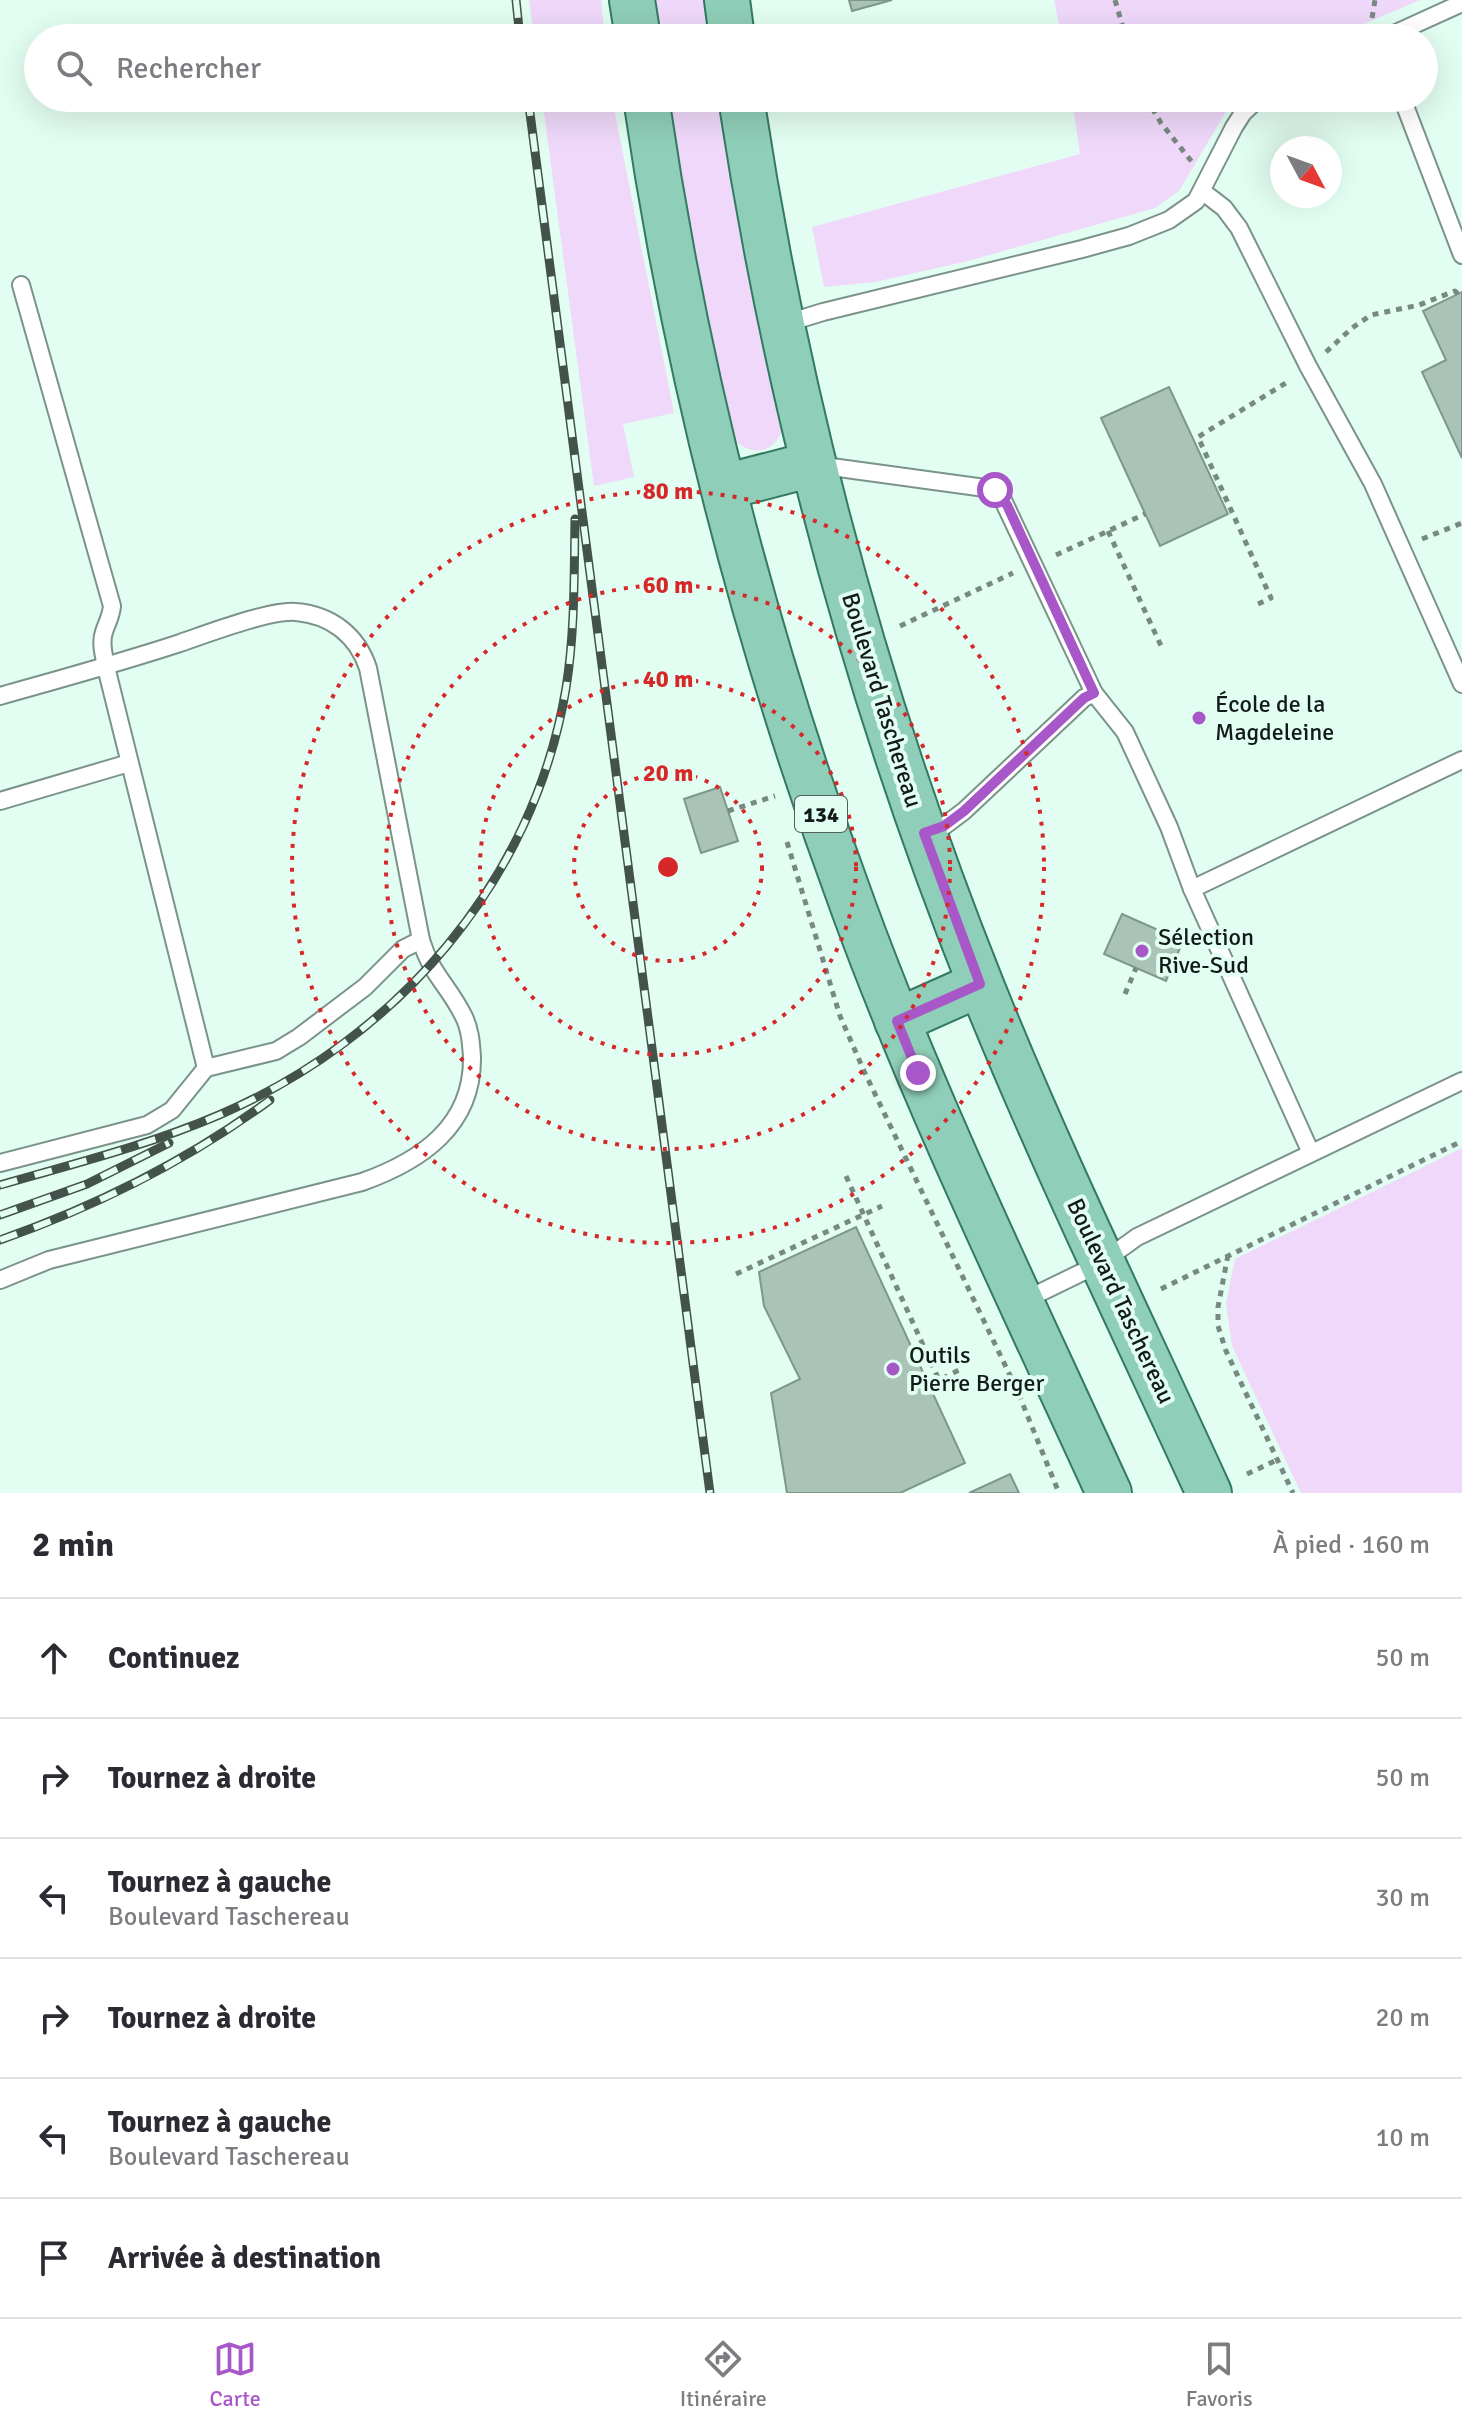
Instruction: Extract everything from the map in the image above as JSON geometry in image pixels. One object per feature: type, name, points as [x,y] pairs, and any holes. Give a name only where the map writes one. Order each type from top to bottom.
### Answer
[{"type":"main road","points":[[632,0],[636,24]]},
{"type":"main road","points":[[727,0],[730,24]]},
{"type":"main road","name":"134","points":[[648,112],[680,295],[724,487],[789,720],[853,908],[897,1021],[973,1198],[1109,1493]]},
{"type":"main road","name":"Boulevard Taschereau","points":[[744,112],[813,464],[854,614],[924,833],[980,984],[1101,1263],[1209,1493]]},
{"type":"main road","points":[[724,487],[813,464]]},
{"type":"main road","points":[[897,1021],[980,984]]},
{"type":"lane","points":[[1416,24],[1462,3]]},
{"type":"lane","points":[[783,324],[1129,236],[1183,212],[1196,201],[1244,112]]},
{"type":"lane","points":[[1407,112],[1462,255]]},
{"type":"lane","points":[[1202,191],[1224,208],[1239,228],[1308,366],[1373,484],[1462,684]]},
{"type":"lane","points":[[21,285],[112,606],[102,644],[106,667],[206,1068]]},
{"type":"lane","points":[[813,464],[858,468],[995,490],[1007,505],[1094,693],[1125,732],[1311,1153]]},
{"type":"lane","points":[[0,696],[292,611],[321,616],[347,632],[363,651],[368,668],[421,940],[430,967],[464,1016],[471,1040],[472,1072],[466,1101],[446,1133],[421,1154],[386,1173],[362,1182],[49,1260],[0,1280]]},
{"type":"lane","points":[[924,833],[944,826],[964,811],[1084,698],[1094,693]]},
{"type":"lane","points":[[1192,889],[1462,760]]},
{"type":"lane","points":[[0,801],[129,763]]},
{"type":"lane","points":[[0,1163],[147,1125],[172,1110],[206,1068],[276,1051],[365,987],[403,949],[421,940]]},
{"type":"lane","points":[[1021,1302],[1101,1263],[1137,1237],[1462,1081]]},
{"type":"path","points":[[1115,0],[1125,24]]},
{"type":"path","points":[[1154,112],[1194,164]]},
{"type":"path","points":[[1323,354],[1371,315],[1456,293],[1462,281]]},
{"type":"path","points":[[1258,604],[1271,598],[1198,437],[1293,378]]},
{"type":"path","points":[[1056,555],[1145,514]]},
{"type":"path","points":[[1426,538],[1462,523]]},
{"type":"path","points":[[1108,531],[1162,648]]},
{"type":"path","points":[[900,626],[1024,568]]},
{"type":"path","points":[[728,811],[775,796]]},
{"type":"path","points":[[1125,994],[1136,968]]},
{"type":"path","points":[[1161,1289],[1462,1141]]},
{"type":"path","points":[[846,1176],[939,1380],[959,1370]]},
{"type":"path","points":[[736,1274],[882,1206]]},
{"type":"path","points":[[1228,1255],[1218,1307],[1218,1326],[1226,1351],[1293,1493]]},
{"type":"path","points":[[918,1360],[947,1346]]},
{"type":"path","points":[[1247,1474],[1277,1460]]},
{"type":"shaded area","points":[[529,0],[601,0],[604,24],[532,24]]},
{"type":"shaded area","points":[[652,0],[709,0],[712,24],[655,24]]},
{"type":"shaded area","points":[[1054,0],[1420,0],[1364,24],[1059,24]]},
{"type":"shaded area","points":[[544,112],[615,112],[674,413],[623,424],[634,477],[594,486]]},
{"type":"shaded area","points":[[667,112],[724,112],[784,424],[775,442],[762,450],[745,448],[730,435],[695,272]]},
{"type":"shaded area","points":[[1074,112],[1226,112],[1179,191],[1155,208],[968,261],[875,282],[824,287],[812,227],[1080,154]]},
{"type":"shaded area","points":[[1462,1148],[1462,1493],[1301,1493],[1232,1346],[1226,1303],[1235,1259]]},
{"type":"building","points":[[849,0],[892,0],[852,11]]},
{"type":"building","points":[[1462,292],[1462,458],[1422,372],[1446,360],[1423,311]]},
{"type":"building","points":[[1169,387],[1228,514],[1160,546],[1101,418]]},
{"type":"building","points":[[720,787],[738,841],[701,853],[684,799]]},
{"type":"building","points":[[1122,914],[1183,941],[1166,981],[1104,954]]},
{"type":"building","points":[[856,1227],[965,1463],[900,1493],[787,1493],[771,1393],[800,1379],[764,1306],[759,1272]]},
{"type":"building","points":[[1010,1474],[1019,1493],[969,1493]]},
{"type":"railway","points":[[516,0],[519,24]]},
{"type":"railway","points":[[530,112],[710,1493]]},
{"type":"railway","points":[[0,1185],[166,1136],[219,1115],[283,1083],[343,1044],[398,998],[447,946],[489,888],[523,826],[549,759],[569,667],[574,604],[575,519]]},
{"type":"railway","points":[[0,1240],[140,1180],[206,1143],[270,1100]]},
{"type":"railway","points":[[0,1215],[87,1184],[169,1143]]},
{"type":"place","name":"École de la Magdeleine","points":[[1199,718]]},
{"type":"place","name":"Sélection Rive-Sud","points":[[1142,951]]},
{"type":"place","name":"Outils Pierre Berger","points":[[893,1369]]},
{"type":"route","points":[[918,1073],[897,1021],[980,984],[924,833],[944,826],[964,811],[1084,698],[1094,693],[1007,505],[995,490]]}]
